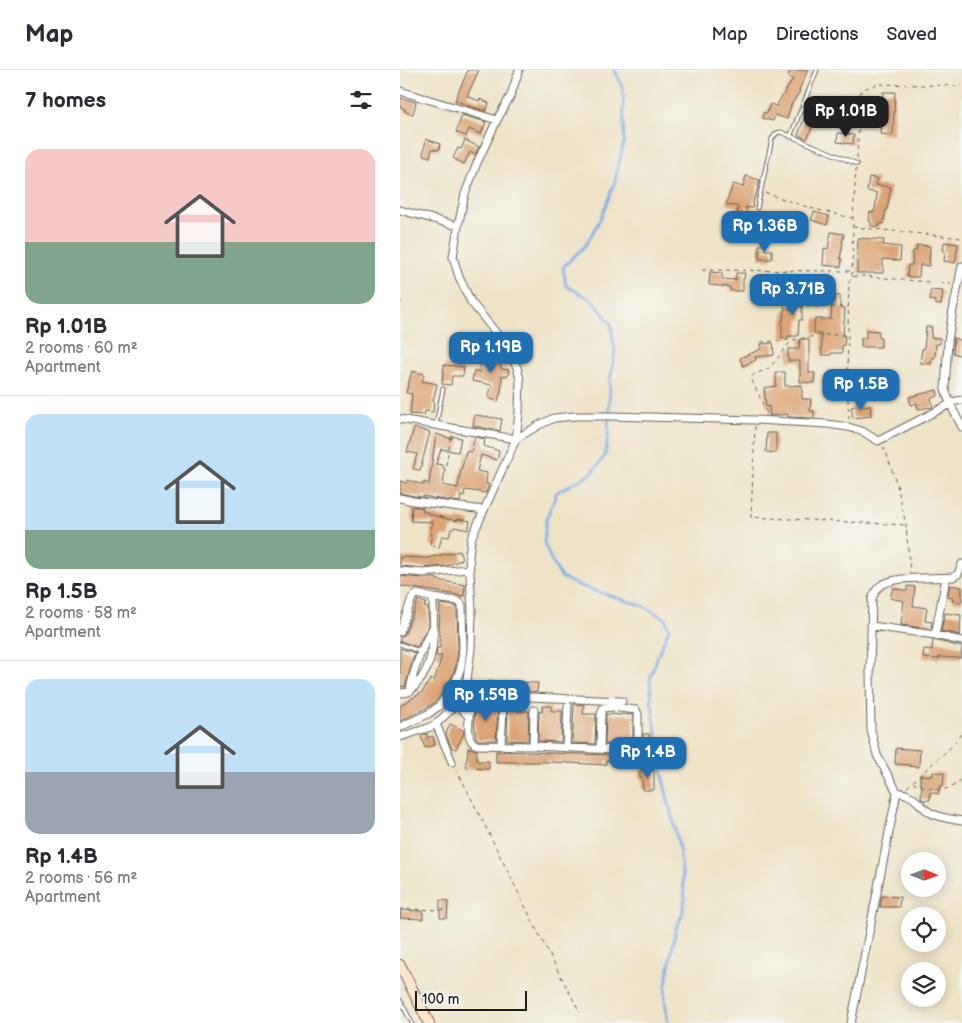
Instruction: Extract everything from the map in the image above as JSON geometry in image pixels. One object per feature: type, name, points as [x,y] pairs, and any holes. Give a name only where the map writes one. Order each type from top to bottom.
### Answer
[{"type":"main road","points":[[400,965],[429,1023]]},
{"type":"street","points":[[400,737],[436,724],[465,694],[471,654],[472,610],[469,556],[471,539],[516,439],[520,388],[517,367],[497,334],[471,302],[458,277],[453,257],[465,194],[477,163],[511,95],[519,70]]},
{"type":"street","points":[[400,91],[497,120]]},
{"type":"street","points":[[400,210],[458,226]]},
{"type":"street","points":[[962,266],[960,285],[953,310],[945,389],[950,404],[962,426]]},
{"type":"street","points":[[400,419],[516,439],[554,418],[575,416],[803,422],[848,426],[862,431],[878,441],[956,401],[962,400]]},
{"type":"street","points":[[400,498],[484,510]]},
{"type":"street","points":[[949,577],[958,574],[962,564]]},
{"type":"street","points":[[400,571],[423,573],[469,569]]},
{"type":"street","points":[[935,635],[949,577]]},
{"type":"street","points":[[962,580],[949,577],[911,578],[889,581],[880,585],[872,599],[870,671],[871,730],[877,756],[899,792],[911,797],[932,814],[962,821]]},
{"type":"street","points":[[400,632],[413,596],[417,594],[458,601],[462,605],[462,667],[455,684],[439,706],[428,714],[400,727]]},
{"type":"street","points":[[400,693],[410,692],[425,674],[428,667],[432,649],[434,598]]},
{"type":"street","points":[[872,626],[935,635],[962,642]]},
{"type":"street","points":[[410,692],[411,682],[427,639],[433,629]]},
{"type":"street","points":[[465,694],[622,700]]},
{"type":"street","points":[[502,745],[503,708],[501,702],[495,700],[473,700],[469,717],[471,742],[477,745],[634,751],[637,749],[638,714],[636,710],[612,707],[603,708],[600,714],[600,749]]},
{"type":"street","points":[[457,704],[469,717]]},
{"type":"street","points":[[566,747],[568,706]]},
{"type":"street","points":[[533,746],[534,710]]},
{"type":"street","points":[[436,724],[452,762]]},
{"type":"street","points":[[851,1023],[899,792]]},
{"type":"lane","points":[[790,136],[817,70]]},
{"type":"lane","points":[[757,208],[772,139],[778,132],[857,164]]},
{"type":"lane","points":[[436,425],[443,389]]},
{"type":"lane","points":[[400,644],[422,652]]},
{"type":"lane","points":[[400,1000],[412,1023]]},
{"type":"path","points":[[848,426],[848,307],[849,282],[852,277],[853,218],[860,93],[864,89],[878,84],[962,86]]},
{"type":"path","points":[[761,192],[810,208],[853,218]]},
{"type":"path","points":[[853,227],[962,238]]},
{"type":"path","points":[[702,270],[852,271]]},
{"type":"path","points":[[852,277],[862,276],[960,285]]},
{"type":"path","points":[[783,307],[848,307]]},
{"type":"path","points":[[761,342],[792,340],[822,335],[848,335]]},
{"type":"path","points":[[770,421],[751,376],[768,368],[792,340]]},
{"type":"path","points":[[755,420],[751,517],[906,525]]},
{"type":"path","points":[[446,466],[453,428]]},
{"type":"path","points":[[878,441],[886,452],[897,486],[906,525],[911,578]]},
{"type":"path","points":[[899,792],[912,783],[951,747],[962,733]]},
{"type":"path","points":[[452,762],[486,826],[550,957],[580,1012]]},
{"type":"path","points":[[912,783],[923,788],[941,789],[956,785],[962,778]]},
{"type":"path","points":[[400,908],[448,910]]},
{"type":"building","points":[[468,70],[479,70],[467,96],[489,103],[486,111],[455,100]]},
{"type":"building","points":[[791,70],[808,70],[800,91],[791,105],[787,119],[775,115],[773,121],[762,118],[764,112],[767,113],[770,104],[776,106],[793,79],[788,76]]},
{"type":"building","points":[[883,92],[895,92],[893,135],[880,134]]},
{"type":"building","points":[[400,98],[416,102],[413,114],[405,112],[405,109],[400,107]]},
{"type":"building","points":[[462,115],[486,122],[481,134],[469,129],[466,136],[456,132]]},
{"type":"building","points":[[805,117],[815,121],[807,139],[798,135]]},
{"type":"building","points":[[838,133],[854,135],[853,144],[837,142]]},
{"type":"building","points":[[426,139],[440,144],[439,150],[432,149],[430,157],[423,155]]},
{"type":"building","points":[[465,140],[479,147],[475,155],[470,152],[464,164],[453,158],[458,148],[461,149]]},
{"type":"building","points":[[746,176],[760,180],[752,208],[746,207],[746,220],[737,220],[738,207],[726,204],[733,184],[743,187]]},
{"type":"building","points":[[869,177],[878,179],[876,185],[891,187],[883,224],[880,223],[879,227],[871,226],[869,221],[870,212],[873,213],[875,209],[877,193],[867,191]]},
{"type":"building","points":[[814,212],[829,216],[827,225],[811,220]]},
{"type":"building","points":[[831,232],[844,234],[840,259],[842,259],[841,267],[823,265],[824,248],[828,249]]},
{"type":"building","points":[[858,238],[884,240],[883,245],[901,247],[900,261],[883,259],[883,273],[857,273]]},
{"type":"building","points":[[944,242],[958,244],[955,263],[944,261]]},
{"type":"building","points":[[759,245],[765,245],[765,250],[772,250],[772,259],[759,259]]},
{"type":"building","points":[[917,245],[930,246],[929,266],[920,265],[919,277],[907,277],[908,265],[912,265],[913,251],[916,251]]},
{"type":"building","points":[[710,272],[722,273],[722,279],[736,280],[736,273],[745,273],[743,291],[730,291],[730,287],[709,285]]},
{"type":"building","points":[[930,290],[943,291],[941,305],[935,304],[935,301],[930,300]]},
{"type":"building","points":[[791,294],[807,294],[807,304],[802,304],[802,320],[799,320],[798,336],[782,338],[784,309],[791,309]]},
{"type":"building","points":[[828,295],[840,296],[840,308],[845,308],[844,346],[842,345],[842,353],[822,355],[821,334],[814,333],[814,325],[815,319],[831,319],[832,302],[828,302]]},
{"type":"building","points":[[926,327],[932,327],[931,338],[940,338],[940,344],[936,344],[935,358],[932,357],[931,364],[920,363],[922,349],[924,349]]},
{"type":"building","points":[[866,330],[879,331],[881,347],[861,347],[861,338],[866,338]]},
{"type":"building","points":[[954,338],[962,341],[962,356],[953,353]]},
{"type":"building","points":[[800,339],[809,339],[809,373],[815,373],[814,383],[800,382],[800,361],[788,361],[788,349],[799,349]]},
{"type":"building","points":[[773,343],[774,355],[755,357],[756,360],[743,366],[740,358],[761,349],[761,344]]},
{"type":"building","points":[[490,353],[501,354],[501,369],[509,370],[508,376],[502,376],[498,401],[488,398],[492,385],[472,381],[474,371],[480,372],[480,354],[490,355]]},
{"type":"building","points":[[444,365],[464,367],[463,376],[452,376],[451,385],[442,384]]},
{"type":"building","points":[[412,371],[424,374],[422,381],[437,384],[433,401],[433,412],[425,411],[424,415],[410,414],[412,394],[406,393]]},
{"type":"building","points":[[776,372],[785,372],[785,386],[802,385],[802,399],[811,399],[810,411],[814,411],[814,418],[788,417],[788,414],[770,416],[769,406],[766,407],[764,388],[776,386]]},
{"type":"building","points":[[937,390],[938,396],[931,398],[933,407],[918,409],[917,403],[911,405],[909,397]]},
{"type":"building","points":[[870,405],[871,416],[853,418],[851,407]]},
{"type":"building","points":[[475,415],[502,419],[500,431],[473,426]]},
{"type":"building","points":[[414,428],[430,432],[420,470],[413,469],[417,454],[407,452]]},
{"type":"building","points":[[767,433],[776,433],[776,453],[766,452]]},
{"type":"building","points":[[436,434],[452,439],[452,436],[461,438],[458,452],[441,449],[436,464],[443,465],[445,469],[443,485],[458,488],[466,451],[471,452],[475,437],[485,439],[484,446],[499,451],[497,460],[481,455],[477,471],[487,473],[486,484],[489,484],[486,493],[465,490],[464,496],[461,495],[460,502],[400,493],[400,481],[407,483],[408,480],[424,485],[424,482],[429,484]]},
{"type":"building","points":[[412,506],[423,508],[423,512],[428,512],[428,514],[457,521],[458,519],[470,521],[468,530],[454,527],[451,529],[449,537],[442,536],[439,548],[430,545],[432,533],[430,533],[433,522],[411,521]]},
{"type":"building","points":[[460,551],[462,560],[445,566],[423,568],[400,566],[400,557],[426,558]]},
{"type":"building","points":[[400,576],[437,578],[437,580],[465,585],[464,596],[400,586]]},
{"type":"building","points":[[950,585],[962,587],[962,602],[952,601],[953,598],[948,597]]},
{"type":"building","points":[[907,586],[915,587],[913,606],[927,608],[925,621],[932,622],[931,629],[901,625],[904,601],[890,598],[893,588],[907,591]]},
{"type":"building","points":[[418,600],[426,603],[424,607],[428,608],[428,626],[417,647],[400,641],[400,637],[405,634]]},
{"type":"building","points":[[440,604],[457,607],[458,648],[456,666],[450,682],[435,702],[400,721],[400,706],[422,692],[431,679],[434,681],[442,656],[436,656],[437,648],[440,648]]},
{"type":"building","points":[[945,613],[961,615],[960,635],[941,631]]},
{"type":"building","points":[[933,640],[962,647],[961,658],[923,658],[924,649],[932,650]]},
{"type":"building","points":[[400,648],[415,653],[405,687],[400,686]]},
{"type":"building","points":[[489,681],[538,683],[537,692],[489,689]]},
{"type":"building","points":[[510,701],[518,702],[517,711],[529,711],[528,741],[507,740],[508,706],[510,706]]},
{"type":"building","points":[[574,704],[584,705],[583,714],[596,714],[595,744],[572,743]]},
{"type":"building","points":[[476,705],[497,706],[496,740],[478,740],[476,737],[474,720]]},
{"type":"building","points":[[542,706],[551,706],[551,711],[562,711],[561,742],[538,741],[539,711],[542,712]]},
{"type":"building","points":[[606,714],[633,715],[633,745],[605,744]]},
{"type":"building","points":[[450,724],[463,730],[464,734],[456,749],[451,747],[446,734]]},
{"type":"building","points":[[427,734],[428,738],[433,736],[435,745],[425,748],[421,736]]},
{"type":"building","points":[[643,734],[649,734],[649,744],[645,744],[645,757],[635,756],[634,767],[618,767],[618,761],[606,761],[606,765],[496,762],[496,751],[634,756],[643,749]]},
{"type":"building","points":[[468,748],[477,750],[477,761],[489,761],[489,769],[466,768]]},
{"type":"building","points":[[896,748],[920,750],[919,767],[895,764]]},
{"type":"building","points":[[640,770],[654,770],[654,790],[643,790]]},
{"type":"building","points":[[933,772],[944,773],[943,786],[940,786],[938,794],[930,792],[930,800],[923,800],[921,798],[922,784],[920,784],[920,775],[933,776]]},
{"type":"building","points":[[882,896],[900,897],[899,907],[880,907]]},
{"type":"building","points":[[440,900],[448,901],[447,918],[440,918]]},
{"type":"building","points":[[401,910],[423,911],[423,919],[400,918]]},
{"type":"waterway","points":[[615,70],[623,89],[624,142],[614,184],[601,218],[585,246],[563,267],[566,286],[593,300],[611,324],[615,352],[610,380],[608,436],[605,456],[592,473],[557,492],[546,520],[544,543],[561,577],[577,585],[643,606],[665,618],[669,629],[650,679],[664,783],[679,847],[685,898],[682,916],[676,928],[666,984],[665,1000],[668,1023]]}]
